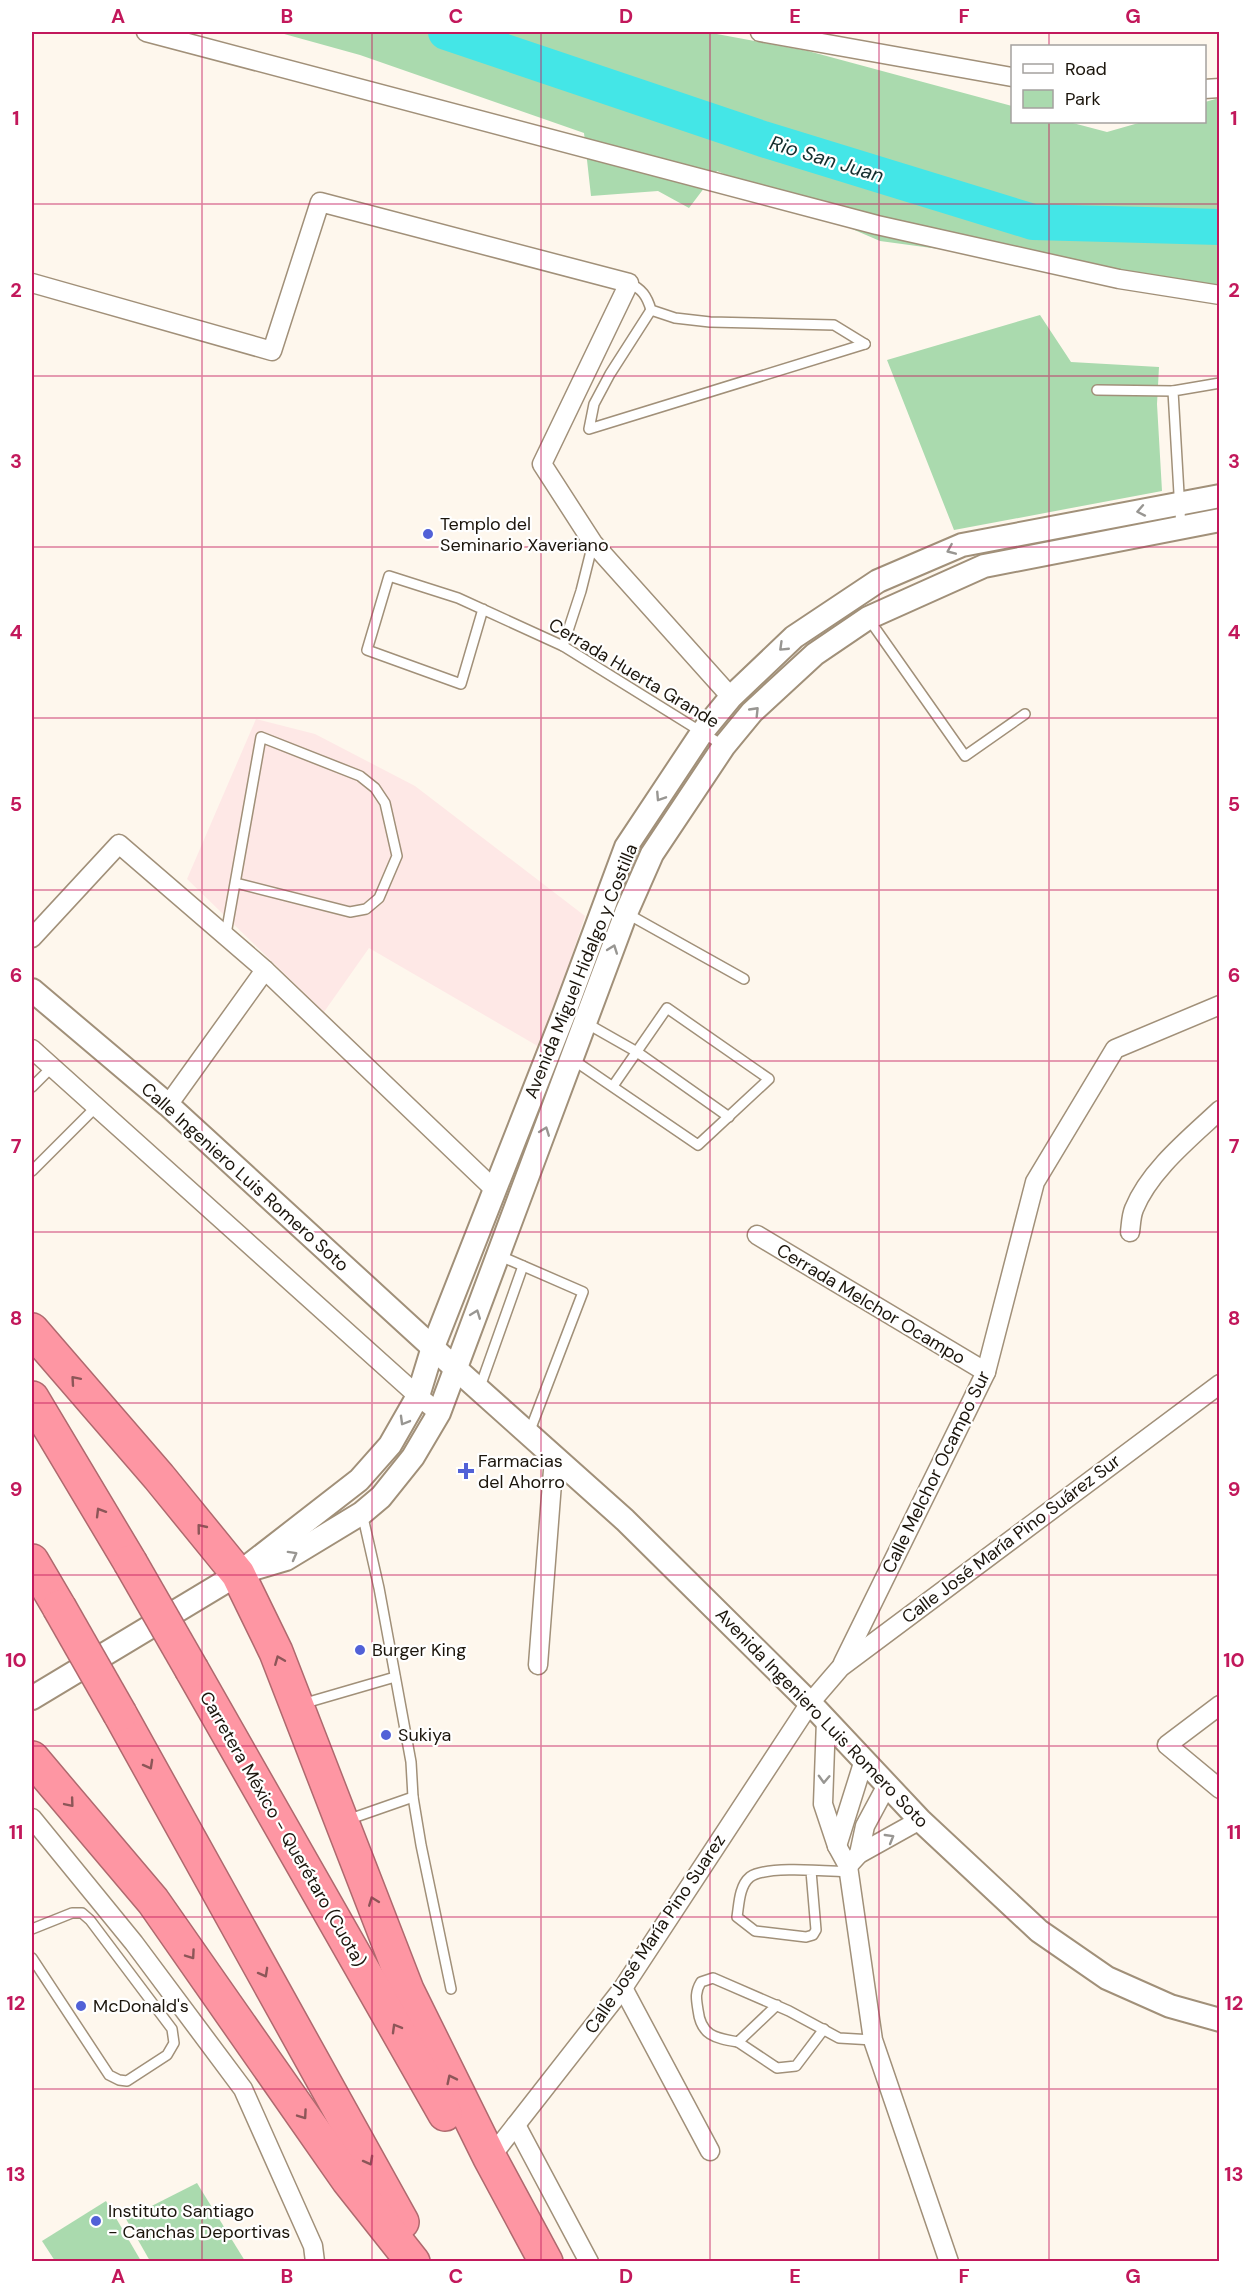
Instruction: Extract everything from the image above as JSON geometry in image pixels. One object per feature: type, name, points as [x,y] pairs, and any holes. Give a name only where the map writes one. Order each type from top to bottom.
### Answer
[{"type":"highway","points":[[32,1330],[159,1477],[238,1574],[276,1652],[407,1989],[490,2158],[546,2262]]},
{"type":"highway","name":"Carretera México - Querétaro (Cuota)","points":[[32,1398],[130,1562],[529,2262]]},
{"type":"highway","points":[[32,1562],[120,1714],[424,2262]]},
{"type":"highway","points":[[32,1758],[153,1901],[348,2180],[413,2262]]},
{"type":"street","points":[[146,32],[877,225],[1119,279],[1220,295]]},
{"type":"street","points":[[760,32],[1011,77]]},
{"type":"street","points":[[32,283],[272,351],[320,202],[629,283],[542,464],[593,543],[731,697]]},
{"type":"street","name":"Avenida Miguel Hidalgo y Costilla","points":[[238,1574],[286,1559],[362,1513],[381,1497],[413,1457],[439,1413],[498,1255],[626,847],[703,731],[731,697],[794,637],[878,581],[951,549],[1220,496]]},
{"type":"street","name":"Avenida Miguel Hidalgo y Costilla","points":[[32,1698],[238,1574],[359,1480],[390,1445],[418,1396],[433,1347],[494,1190],[561,1053],[585,1022],[626,913],[652,854],[724,746],[752,712],[815,654],[868,618],[984,566],[1220,520]]},
{"type":"street","points":[[32,938],[119,844],[226,934],[494,1190]]},
{"type":"street","points":[[168,1105],[265,970]]},
{"type":"street","name":"Calle Ingeniero Luis Romero Soto","points":[[32,990],[168,1105],[455,1368]]},
{"type":"street","name":"Calle Melchor Ocampo Sur","points":[[841,1667],[986,1372],[1035,1182],[1115,1049],[1220,1005]]},
{"type":"street","points":[[32,1049],[439,1413]]},
{"type":"street","points":[[1130,1232],[1133,1211],[1145,1188],[1171,1155],[1220,1110]]},
{"type":"street","name":"Cerrada Melchor Ocampo","points":[[757,1235],[986,1372]]},
{"type":"street","name":"Avenida Ingeniero Luis Romero Soto","points":[[455,1368],[625,1520],[810,1703],[920,1820],[1039,1931],[1107,1978],[1170,2006],[1220,2020]]},
{"type":"street","name":"Calle José María Pino Suárez Sur","points":[[810,1703],[841,1667],[1220,1384]]},
{"type":"street","points":[[538,1665],[554,1457]]},
{"type":"street","name":"Calle José María Pino Suarez","points":[[490,2158],[623,1988],[810,1703]]},
{"type":"street","points":[[1220,1705],[1167,1744],[1220,1789]]},
{"type":"street","points":[[826,1720],[824,1804],[837,1846],[852,1864]]},
{"type":"street","points":[[837,1846],[864,1760]]},
{"type":"street","points":[[888,1785],[865,1826],[852,1864],[873,2040],[949,2262]]},
{"type":"street","points":[[32,1818],[134,1943],[243,2089],[313,2246],[315,2262]]},
{"type":"street","points":[[852,1864],[920,1820]]},
{"type":"street","points":[[623,1988],[710,2151]]},
{"type":"street","points":[[516,2125],[589,2262]]},
{"type":"lane","points":[[629,283],[640,288],[647,297],[651,310],[610,374],[594,404],[589,429],[865,344],[850,333],[834,326],[710,322],[675,318],[651,310]]},
{"type":"lane","points":[[1096,390],[1173,391],[1220,383]]},
{"type":"lane","points":[[1173,391],[1181,528]]},
{"type":"lane","points":[[562,646],[581,591],[593,543]]},
{"type":"lane","name":"Cerrada Huerta Grande","points":[[483,609],[461,684],[367,650],[390,576],[458,598],[483,609],[562,646],[724,746]]},
{"type":"lane","points":[[868,618],[965,756],[1025,714]]},
{"type":"lane","points":[[226,934],[261,737],[360,776],[375,788],[385,803],[397,856],[379,898],[366,909],[350,912],[236,882]]},
{"type":"lane","points":[[626,913],[744,979]]},
{"type":"lane","points":[[561,1053],[698,1145],[769,1080],[667,1008],[613,1086]]},
{"type":"lane","points":[[585,1022],[637,1052],[729,1117]]},
{"type":"lane","points":[[32,1087],[52,1067]]},
{"type":"lane","points":[[32,1171],[96,1107]]},
{"type":"lane","points":[[498,1255],[583,1292],[528,1434]]},
{"type":"lane","points":[[479,1390],[523,1266]]},
{"type":"lane","points":[[362,1513],[411,1762],[413,1797],[421,1845],[451,1989]]},
{"type":"lane","points":[[297,1706],[395,1677]]},
{"type":"lane","points":[[342,1822],[413,1797]]},
{"type":"lane","points":[[810,1871],[816,1930],[813,1935],[806,1937],[755,1931],[737,1917],[742,1888],[751,1877],[773,1870],[810,1871],[852,1864]]},
{"type":"lane","points":[[32,1929],[72,1913],[82,1913],[90,1920],[172,2029],[174,2043],[167,2055],[127,2081],[110,2075],[32,1958]]},
{"type":"lane","points":[[824,2029],[796,2066],[777,2068],[738,2042],[717,2038],[708,2033],[699,2023],[695,1992],[701,1982],[713,1978],[777,2005],[824,2029],[839,2038],[873,2040]]},
{"type":"lane","points":[[738,2042],[777,2005]]},
{"type":"shaded area","points":[[256,719],[315,734],[415,786],[585,916],[541,1048],[369,948],[324,1012],[187,879]]},
{"type":"green space","points":[[277,32],[706,32],[808,51],[1011,106],[1011,123],[1073,123],[1107,132],[1138,123],[1206,123],[1206,102],[1219,98],[1219,287],[880,241],[717,171],[689,208],[658,191],[591,196],[584,133],[360,55]]},
{"type":"green space","points":[[1040,315],[1071,362],[1159,367],[1157,404],[1162,491],[954,530],[887,360]]},
{"type":"green space","points":[[197,2183],[245,2261],[150,2261],[126,2219]]},
{"type":"green space","name":"Instituto Santiago - Canchas Deportivas","points":[[106,2201],[141,2261],[55,2261],[42,2241]]},
{"type":"waterway","name":"Rio San Juan","points":[[446,32],[763,139],[1033,222],[1220,227]]},
{"type":"place","name":"Templo del Seminario Xaveriano","points":[[428,534]]},
{"type":"place","name":"Farmacias del Ahorro","points":[[466,1471]]},
{"type":"place","name":"Burger King","points":[[360,1650]]},
{"type":"place","name":"Sukiya","points":[[386,1735]]},
{"type":"place","name":"McDonald's","points":[[81,2006]]},
{"type":"place","name":"Instituto Santiago - Canchas Deportivas","points":[[96,2221]]}]
